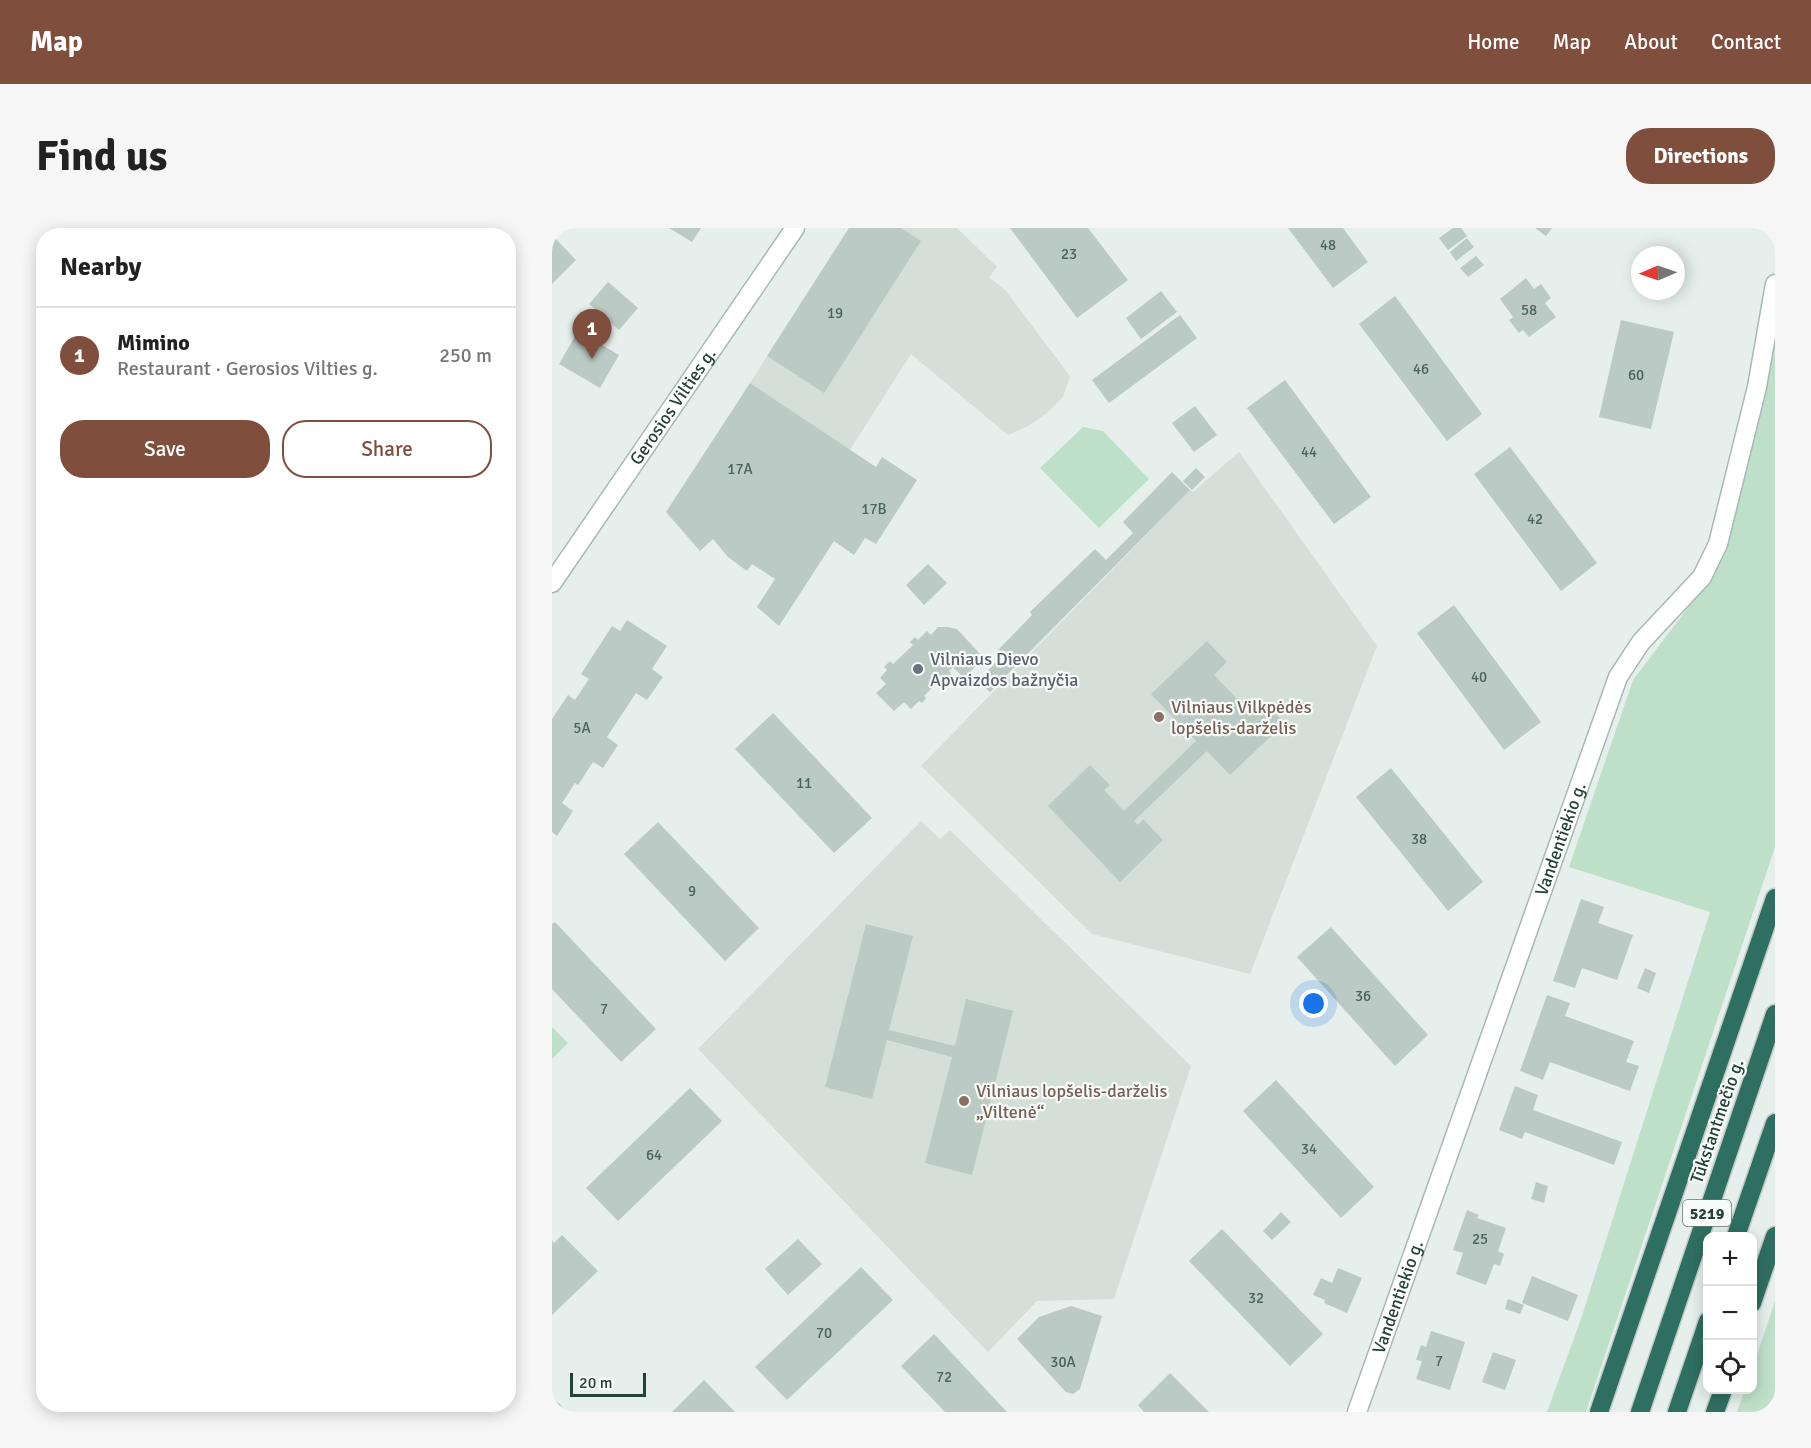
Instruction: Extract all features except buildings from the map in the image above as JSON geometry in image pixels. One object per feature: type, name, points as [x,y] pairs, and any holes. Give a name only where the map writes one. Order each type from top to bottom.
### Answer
[{"type":"highway","points":[[1599,1412],[1775,898]]},
{"type":"highway","name":"Tūkstantmečio g.","points":[[1640,1412],[1775,1014]]},
{"type":"highway","name":"5219","points":[[1737,1232],[1775,1123]]},
{"type":"highway","points":[[1757,1288],[1775,1236]]},
{"type":"highway","points":[[1677,1412],[1703,1333]]},
{"type":"highway","points":[[1715,1412],[1721,1394]]},
{"type":"street","name":"Gerosios Vilties g.","points":[[552,583],[795,228]]},
{"type":"street","name":"Vandentiekio g.","points":[[1357,1412],[1618,677],[1641,642],[1702,577],[1718,544],[1757,387],[1775,284]]},
{"type":"shaded area","points":[[849,228],[957,228],[997,267],[989,277],[1005,290],[1070,376],[1063,397],[1047,413],[1028,426],[1008,435],[911,354],[850,450],[750,383]]},
{"type":"shaded area","name":"Vilniaus Vilkpėdės lopšelis-darželis","points":[[1239,452],[1377,646],[1250,974],[1092,934],[921,766],[1190,490],[1193,492]]},
{"type":"shaded area","name":"Vilniaus lopšelis-darželis „Viltenė“","points":[[921,821],[940,839],[950,830],[1191,1066],[1114,1299],[1037,1301],[988,1352],[698,1049]]},
{"type":"green space","points":[[1775,343],[1775,847],[1586,1412],[1547,1412],[1581,1319],[1710,912],[1569,867],[1633,680],[1693,601],[1717,561]]},
{"type":"green space","points":[[1083,427],[1103,431],[1149,479],[1099,528],[1040,468]]},
{"type":"green space","points":[[552,1027],[568,1043],[552,1059]]},
{"type":"green space","points":[[1775,1301],[1775,1412],[1737,1412],[1744,1394],[1757,1394],[1757,1355]]},
{"type":"place","name":"Mimino","points":[[592,359]]},
{"type":"place","name":"Vilniaus Dievo Apvaizdos bažnyčia","points":[[918,669]]},
{"type":"place","name":"Vilniaus Vilkpėdės lopšelis-darželis","points":[[1159,717]]},
{"type":"place","name":"Vilniaus lopšelis-darželis „Viltenė“","points":[[964,1101]]}]
